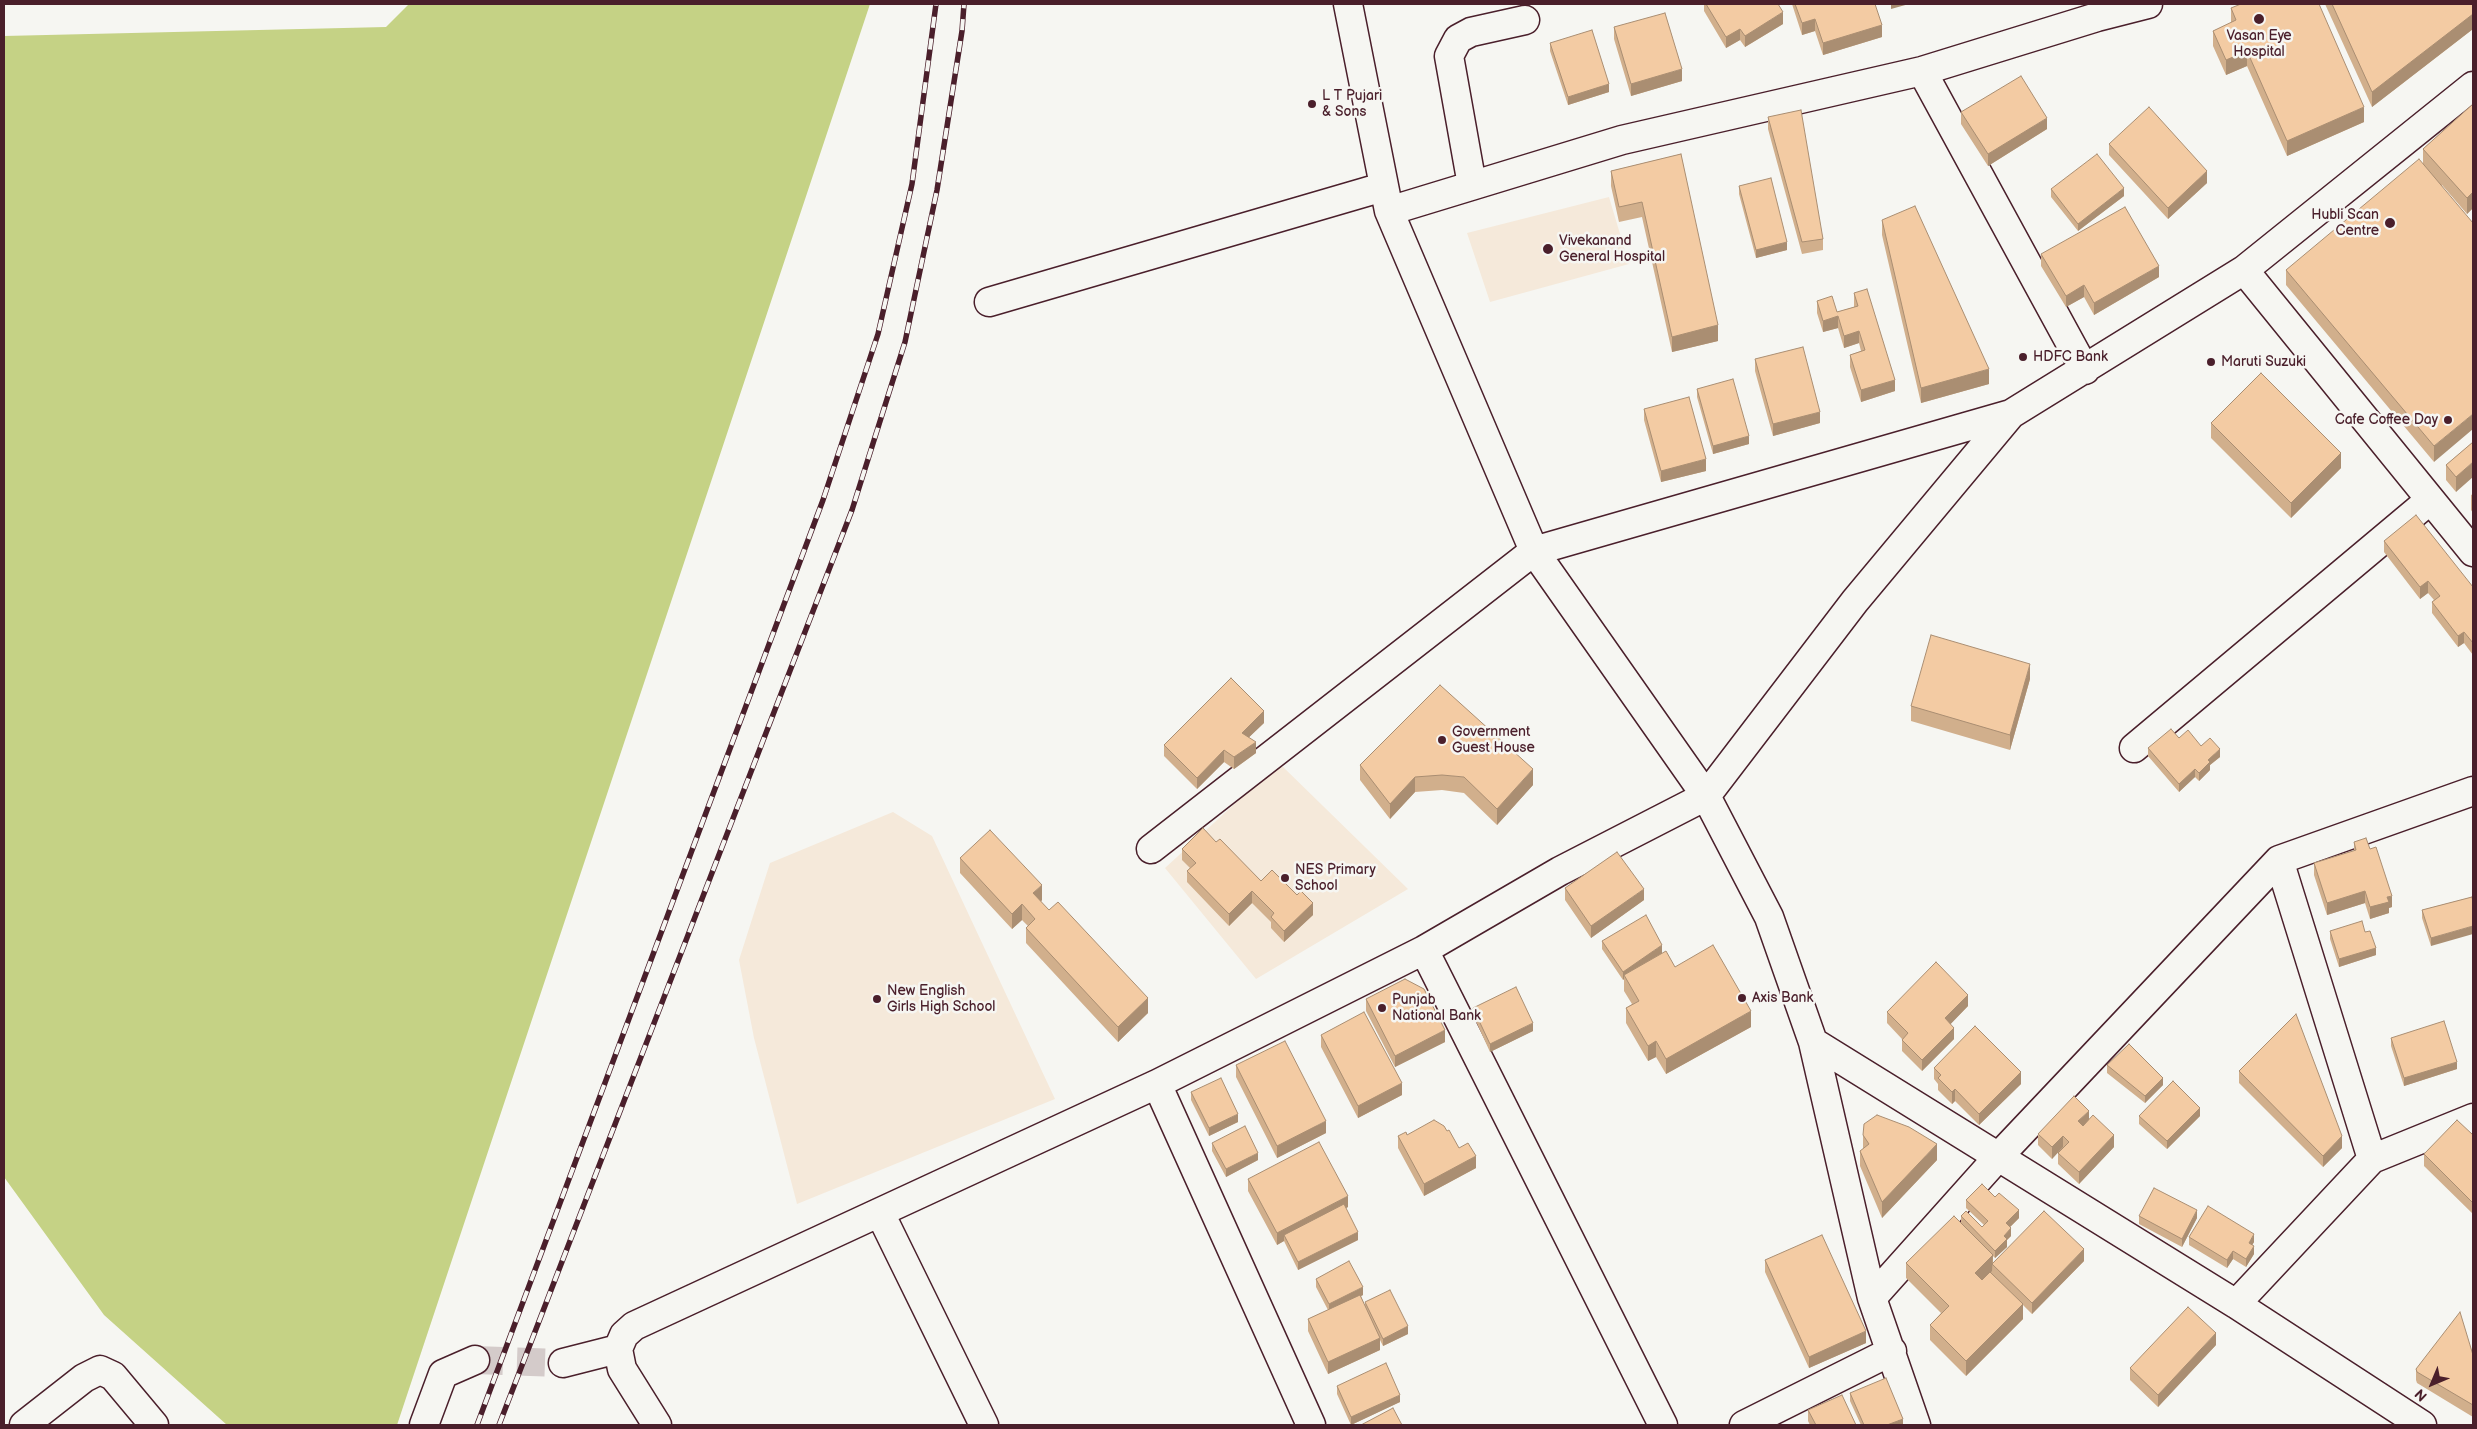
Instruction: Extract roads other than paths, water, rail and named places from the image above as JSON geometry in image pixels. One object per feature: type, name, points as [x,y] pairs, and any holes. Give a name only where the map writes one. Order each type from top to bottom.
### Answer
[{"type":"street","points":[[1348,4],[1386,199],[1534,551],[1706,796],[1769,916],[1813,1042],[1872,1298],[1892,1351],[1916,1425]]},
{"type":"street","points":[[988,302],[1386,199],[1472,186],[1622,140],[1922,71],[2097,17],[2148,4]]},
{"type":"street","points":[[1472,186],[1449,56],[1458,39],[1471,32],[1525,20]]},
{"type":"street","points":[[1922,71],[2085,370]]},
{"type":"street","points":[[1151,849],[1534,551],[2011,414],[2244,270],[2473,86]]},
{"type":"street","points":[[2244,270],[2473,552]]},
{"type":"street","points":[[657,1425],[622,1369],[618,1349],[624,1335],[634,1326],[1157,1084],[1424,950],[1560,871],[1706,796],[1855,601],[2011,414]]},
{"type":"street","points":[[2134,748],[2430,500]]},
{"type":"street","points":[[1872,1298],[1999,1156],[2279,860],[2473,791]]},
{"type":"street","points":[[2279,860],[2372,1159]]},
{"type":"street","points":[[1424,950],[1663,1425]]},
{"type":"street","points":[[1813,1042],[2236,1304],[2422,1425]]},
{"type":"street","points":[[1157,1084],[1310,1425]]},
{"type":"street","points":[[2236,1304],[2372,1159],[2473,1118]]},
{"type":"street","points":[[880,1213],[984,1425]]},
{"type":"street","points":[[563,1362],[618,1349]]},
{"type":"street","points":[[1744,1425],[1892,1351]]},
{"type":"street","points":[[424,1425],[442,1374],[475,1360]]},
{"type":"street","points":[[24,1425],[84,1378],[100,1370],[112,1376],[154,1425]]},
{"type":"tunnel","points":[[475,1360],[563,1363]]},
{"type":"railway","points":[[477,1425],[823,500],[878,334],[912,184],[936,4]]},
{"type":"railway","points":[[499,1425],[852,510],[905,342],[937,190],[962,31],[964,4]]},
{"type":"place","name":"Vasan Eye Hospital","points":[[2259,19]]},
{"type":"place","name":"L T Pujari & Sons","points":[[1312,104]]},
{"type":"place","name":"Hubli Scan Centre","points":[[2390,223]]},
{"type":"place","name":"Vivekanand General Hospital","points":[[1548,249]]},
{"type":"place","name":"HDFC Bank","points":[[2023,357]]},
{"type":"place","name":"Maruti Suzuki","points":[[2211,362]]},
{"type":"place","name":"Cafe Coffee Day","points":[[2448,420]]},
{"type":"place","name":"Government Guest House","points":[[1442,740]]},
{"type":"place","name":"NES Primary School","points":[[1285,878]]},
{"type":"place","name":"Axis Bank","points":[[1742,998]]},
{"type":"place","name":"New English Girls High School","points":[[877,999]]},
{"type":"place","name":"Punjab National Bank","points":[[1382,1008]]}]
